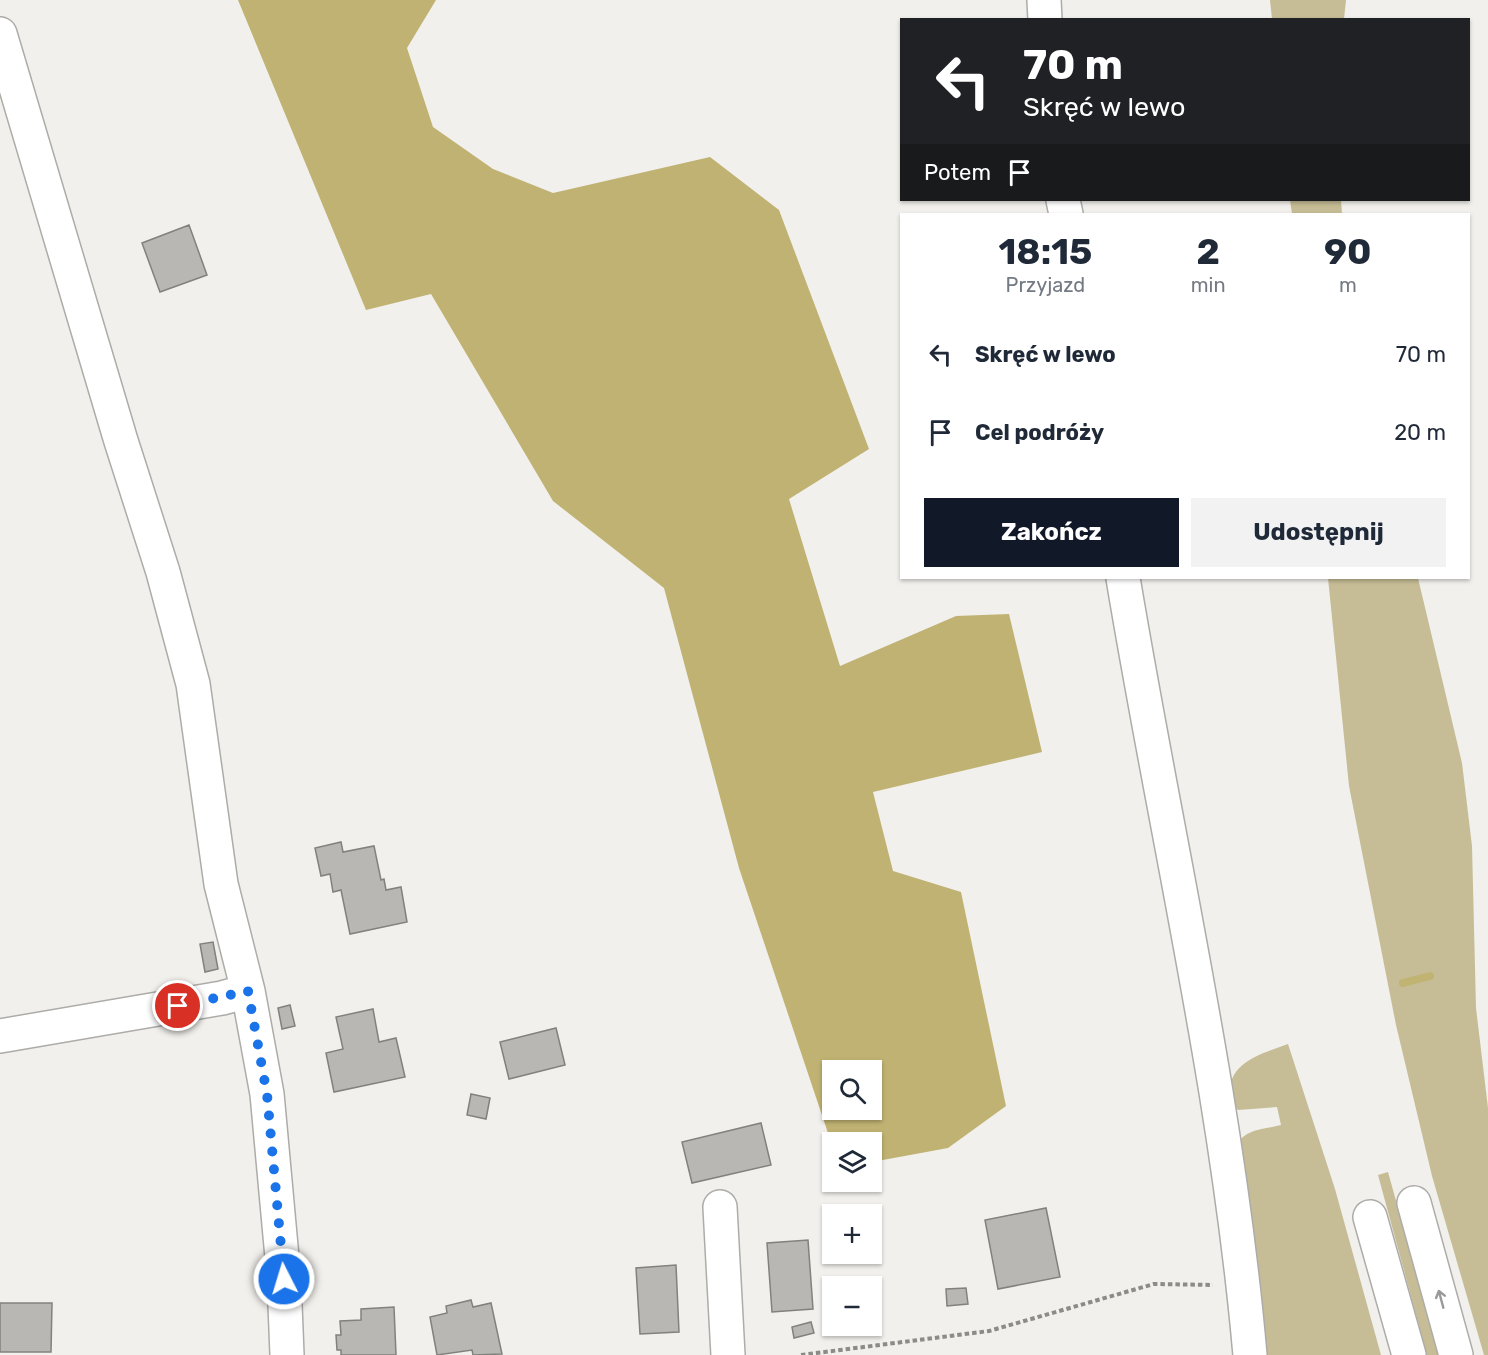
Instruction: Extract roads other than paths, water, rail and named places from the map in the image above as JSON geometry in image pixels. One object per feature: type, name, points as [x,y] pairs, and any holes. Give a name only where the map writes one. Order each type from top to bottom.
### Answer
[{"type":"main road","points":[[1044,0],[1045,18]]},
{"type":"main road","points":[[0,34],[121,441],[163,572],[193,684],[205,786],[221,884],[245,981],[267,1094],[284,1279],[286,1355]]},
{"type":"main road","points":[[1123,579],[1219,1095],[1238,1224],[1250,1355]]},
{"type":"main road","points":[[0,1036],[222,998],[245,981]]},
{"type":"main road","points":[[1414,1203],[1456,1355]]},
{"type":"main road","points":[[720,1208],[728,1355]]},
{"type":"main road","points":[[1370,1217],[1409,1355]]},
{"type":"waterway","points":[[1403,983],[1430,976]]}]
